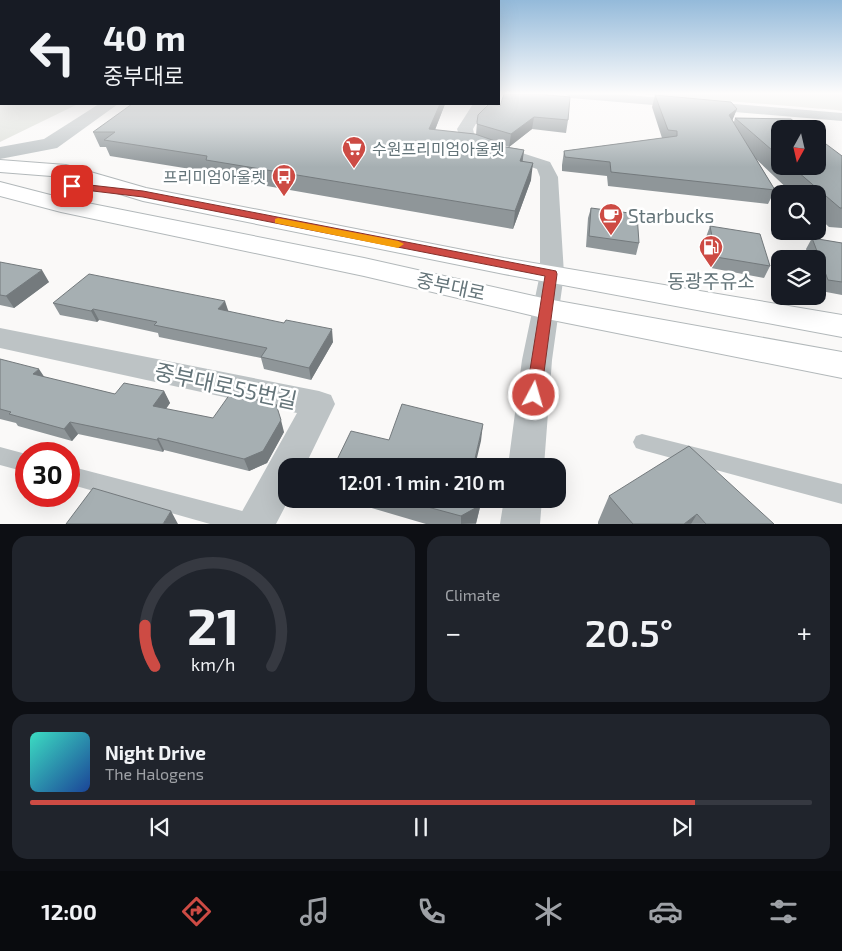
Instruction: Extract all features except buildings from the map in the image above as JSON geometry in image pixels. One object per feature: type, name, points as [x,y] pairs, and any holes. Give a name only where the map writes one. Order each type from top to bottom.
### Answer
[{"type":"main road","name":"중부대로","points":[[0,166],[66,172],[143,194]]},
{"type":"main road","name":"중부대로","points":[[0,178],[143,194],[552,274],[842,326]]},
{"type":"main road","name":"중부대로","points":[[0,189],[61,205],[364,267],[547,309],[842,365]]},
{"type":"main road","name":"중부대로","points":[[0,203],[61,205]]},
{"type":"main road","points":[[364,267],[382,241]]},
{"type":"main road","points":[[679,297],[684,334]]},
{"type":"street","points":[[0,153],[50,144],[88,118]]},
{"type":"street","points":[[471,118],[465,129],[468,141],[544,166],[549,177],[552,274],[537,360],[527,458]]},
{"type":"street","points":[[50,144],[66,172]]},
{"type":"street","name":"중부대로55번길","points":[[0,338],[319,404],[255,524]]},
{"type":"street","points":[[520,524],[522,508]]},
{"type":"lane","points":[[642,442],[842,494]]},
{"type":"lane","points":[[0,456],[15,461]]},
{"type":"lane","points":[[80,478],[220,520],[250,524]]},
{"type":"shaded area","points":[[0,118],[48,118],[0,142]]},
{"type":"slow traffic","points":[[278,221],[398,244]]},
{"type":"place","name":"수원프리미엄아울렛","points":[[354,169]]},
{"type":"place","name":"프리미엄아울렛","points":[[284,197]]},
{"type":"place","name":"Starbucks","points":[[611,236]]},
{"type":"place","name":"동광주유소","points":[[711,268]]},
{"type":"route","points":[[72,186],[143,194],[552,274],[537,360],[534,395]]}]
